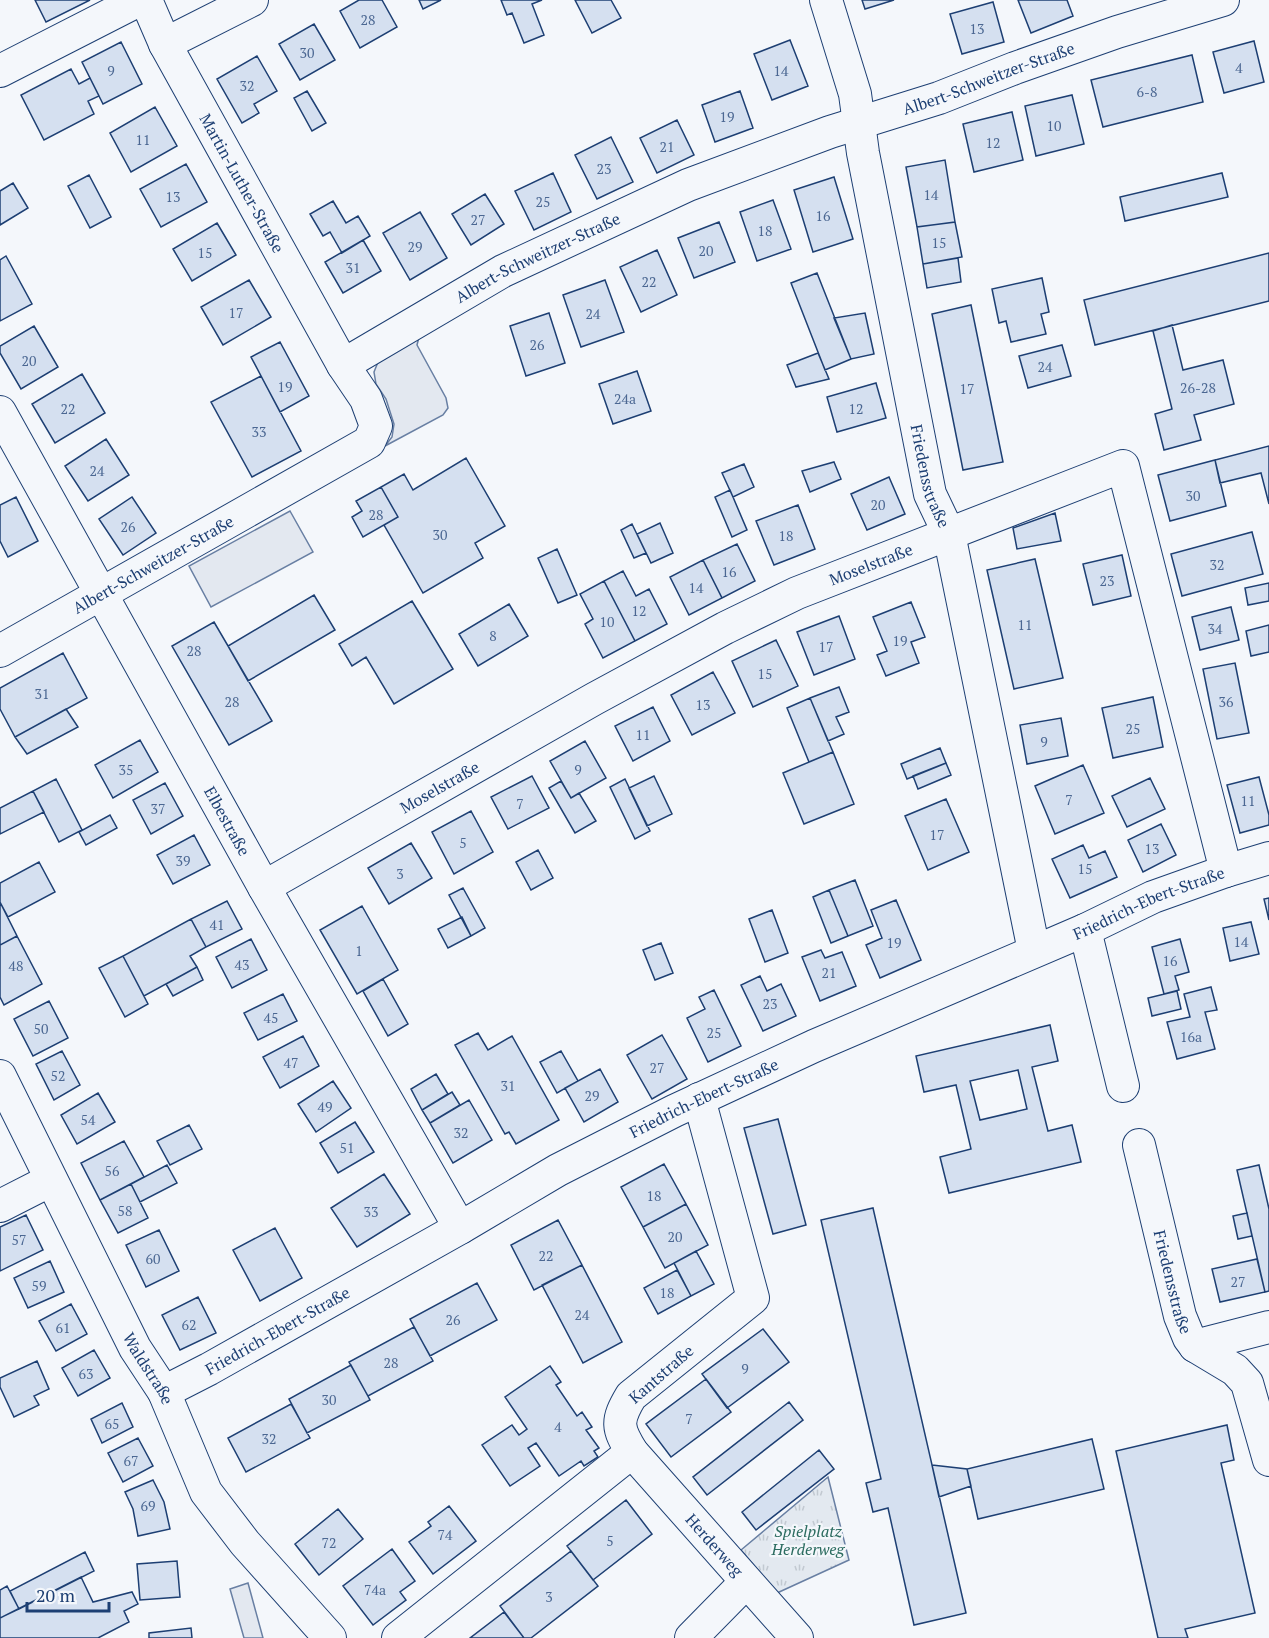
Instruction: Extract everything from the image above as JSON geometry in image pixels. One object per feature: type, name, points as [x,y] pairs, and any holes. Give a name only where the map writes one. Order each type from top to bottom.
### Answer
[{"type":"street","points":[[0,71],[140,0]]},
{"type":"street","name":"Martin-Luther-Straße","points":[[146,0],[165,44],[343,365]]},
{"type":"street","points":[[165,44],[252,0]]},
{"type":"street","name":"Friedensstraße","points":[[826,0],[855,94],[863,153],[930,494],[949,534],[1034,951]]},
{"type":"street","name":"Albert-Schweitzer-Straße","points":[[0,651],[369,442],[376,426],[366,399],[343,365],[503,272],[688,185],[830,132],[939,98],[1117,32],[1223,0]]},
{"type":"street","name":"Elbestraße","points":[[0,412],[264,886],[460,1228]]},
{"type":"street","name":"Moselstraße","points":[[264,886],[594,699],[725,628],[797,593],[1123,466],[1226,871]]},
{"type":"street","name":"Friedrich-Ebert-Straße","points":[[164,1392],[460,1228],[558,1170],[699,1099],[785,1059],[1085,930],[1153,897],[1269,858]]},
{"type":"street","points":[[1085,930],[1123,1086]]},
{"type":"street","name":"Waldstraße","points":[[0,1076],[135,1348],[164,1392],[206,1492],[245,1543],[330,1638]]},
{"type":"street","name":"Kantstraße","points":[[632,1452],[621,1434],[621,1413],[631,1396],[753,1298],[699,1099]]},
{"type":"street","name":"Friedensstraße","points":[[1139,1145],[1180,1316],[1189,1338],[1195,1346],[1234,1370],[1247,1383],[1269,1460]]},
{"type":"street","points":[[0,1206],[51,1180]]},
{"type":"street","points":[[1195,1346],[1269,1327]]},
{"type":"street","points":[[398,1638],[632,1452]]},
{"type":"street","name":"Herderweg","points":[[632,1452],[797,1638]]},
{"type":"street","points":[[691,1638],[746,1582]]},
{"type":"green space","name":"Spielplatz Herderweg","points":[[828,1477],[849,1560],[777,1593],[741,1550]]},
{"type":"shaded area","points":[[420,333],[417,345],[446,398],[448,408],[443,415],[385,446],[392,437],[394,424],[386,399],[376,384],[374,372],[378,362]]},
{"type":"shaded area","points":[[290,511],[313,552],[211,607],[189,566]]},
{"type":"shaded area","points":[[248,1583],[263,1638],[244,1638],[230,1589]]},
{"type":"building","points":[[35,0],[90,0],[46,22]]},
{"type":"building","points":[[359,0],[382,0],[397,27],[360,48],[340,11]]},
{"type":"building","points":[[419,0],[441,0],[423,9]]},
{"type":"building","points":[[501,0],[542,0],[532,4],[544,35],[524,43],[512,13],[507,15]]},
{"type":"building","points":[[575,0],[611,0],[621,18],[592,33]]},
{"type":"building","points":[[862,0],[894,0],[865,9]]},
{"type":"building","points":[[1018,0],[1067,0],[1073,16],[1031,33]]},
{"type":"building","points":[[993,2],[1004,42],[962,54],[950,14]]},
{"type":"building","points":[[314,24],[335,60],[300,80],[279,44]]},
{"type":"building","points":[[790,40],[808,86],[772,100],[754,54]]},
{"type":"building","points":[[1254,41],[1264,82],[1224,93],[1213,52]]},
{"type":"building","points":[[121,42],[142,84],[103,104],[82,62]]},
{"type":"building","points":[[1192,55],[1203,102],[1103,127],[1091,80]]},
{"type":"building","points":[[257,56],[277,91],[254,104],[259,113],[242,123],[217,79]]},
{"type":"building","points":[[71,69],[79,84],[90,78],[99,96],[88,101],[94,114],[44,140],[21,95]]},
{"type":"building","points":[[307,91],[326,123],[312,131],[294,98]]},
{"type":"building","points":[[740,91],[753,128],[715,142],[702,105]]},
{"type":"building","points":[[1072,95],[1084,144],[1036,156],[1025,106]]},
{"type":"building","points":[[155,107],[177,146],[131,172],[110,133]]},
{"type":"building","points":[[1012,112],[1023,160],[974,172],[963,124]]},
{"type":"building","points":[[677,120],[694,155],[657,173],[640,138]]},
{"type":"building","points":[[611,137],[633,182],[597,199],[575,155]]},
{"type":"building","points":[[945,160],[955,222],[917,227],[906,167]]},
{"type":"building","points":[[186,164],[207,202],[161,227],[140,189]]},
{"type":"building","points":[[553,173],[571,212],[534,230],[515,191]]},
{"type":"building","points":[[1222,173],[1228,197],[1125,221],[1120,197]]},
{"type":"building","points":[[89,175],[111,217],[90,228],[68,186]]},
{"type":"building","points":[[834,177],[853,239],[813,252],[794,190]]},
{"type":"building","points":[[13,183],[28,208],[0,225],[0,191]]},
{"type":"building","points":[[485,194],[504,224],[471,245],[452,214]]},
{"type":"building","points":[[773,200],[791,249],[757,261],[740,212]]},
{"type":"building","points":[[333,201],[346,223],[358,216],[370,236],[342,253],[330,232],[323,236],[310,214]]},
{"type":"building","points":[[420,212],[447,258],[410,280],[383,233]]},
{"type":"building","points":[[719,222],[735,262],[694,278],[678,238]]},
{"type":"building","points":[[955,222],[962,257],[923,264],[917,227]]},
{"type":"building","points":[[217,223],[236,255],[192,281],[173,249]]},
{"type":"building","points":[[363,240],[381,271],[343,293],[325,262]]},
{"type":"building","points":[[657,250],[677,295],[641,312],[620,267]]},
{"type":"building","points":[[1269,253],[1269,301],[1095,345],[1084,300]]},
{"type":"building","points":[[6,256],[32,304],[0,321],[0,260]]},
{"type":"building","points":[[958,258],[961,282],[927,288],[923,264]]},
{"type":"building","points":[[817,273],[851,359],[825,370],[791,283]]},
{"type":"building","points":[[1042,278],[1049,312],[1041,314],[1046,334],[1011,342],[1006,321],[999,323],[992,289]]},
{"type":"building","points":[[249,280],[271,317],[223,345],[201,307]]},
{"type":"building","points":[[605,280],[624,332],[581,347],[563,295]]},
{"type":"building","points":[[971,305],[1003,462],[963,470],[932,314]]},
{"type":"building","points":[[549,313],[565,363],[526,376],[510,326]]},
{"type":"building","points":[[865,313],[874,354],[851,359],[834,318]]},
{"type":"building","points":[[1172,325],[1183,370],[1223,360],[1234,404],[1194,415],[1201,440],[1164,450],[1155,414],[1172,409],[1153,331]]},
{"type":"building","points":[[34,326],[58,367],[21,389],[0,353],[0,346]]},
{"type":"building","points":[[280,342],[309,396],[280,412],[251,357]]},
{"type":"building","points":[[1062,345],[1071,376],[1028,388],[1019,356]]},
{"type":"building","points":[[818,353],[829,379],[796,387],[787,365]]},
{"type":"building","points":[[637,371],[651,411],[613,424],[599,384]]},
{"type":"building","points":[[82,374],[105,413],[55,443],[32,404]]},
{"type":"building","points":[[261,376],[301,451],[252,477],[211,402]]},
{"type":"building","points":[[876,383],[886,418],[837,432],[827,397]]},
{"type":"building","points":[[106,439],[129,475],[88,501],[65,466]]},
{"type":"building","points":[[1269,446],[1269,504],[1261,473],[1220,483],[1215,460]]},
{"type":"building","points":[[466,458],[505,526],[475,543],[483,558],[423,593],[384,525],[398,517],[381,487],[404,474],[413,490]]},
{"type":"building","points":[[1215,460],[1226,506],[1170,521],[1158,475]]},
{"type":"building","points":[[834,462],[841,479],[810,492],[802,471]]},
{"type":"building","points":[[744,464],[754,487],[733,497],[722,473]]},
{"type":"building","points":[[889,477],[905,514],[867,530],[851,494]]},
{"type":"building","points":[[381,487],[398,517],[363,537],[352,517],[362,511],[356,501]]},
{"type":"building","points":[[730,490],[747,530],[732,537],[715,497]]},
{"type":"building","points":[[16,497],[38,541],[8,557],[0,541],[0,505]]},
{"type":"building","points":[[132,497],[156,533],[123,555],[99,519]]},
{"type":"building","points":[[798,505],[815,549],[774,565],[756,521]]},
{"type":"building","points":[[1055,513],[1061,541],[1017,549],[1013,528]]},
{"type":"building","points":[[660,523],[673,553],[651,563],[637,534]]},
{"type":"building","points":[[632,524],[646,553],[634,558],[621,530]]},
{"type":"building","points":[[1252,532],[1263,574],[1182,596],[1171,554]]},
{"type":"building","points":[[737,544],[755,581],[722,598],[703,560]]},
{"type":"building","points":[[557,549],[577,595],[558,603],[538,558]]},
{"type":"building","points":[[1122,555],[1131,596],[1093,605],[1083,564]]},
{"type":"building","points":[[1035,559],[1063,678],[1014,689],[987,570]]},
{"type":"building","points":[[703,560],[722,598],[689,615],[670,577]]},
{"type":"building","points":[[623,571],[636,596],[649,589],[667,624],[635,641],[604,581]]},
{"type":"building","points":[[604,581],[635,641],[603,658],[585,624],[593,619],[580,594]]},
{"type":"building","points":[[1269,583],[1269,601],[1248,605],[1245,588]]},
{"type":"building","points":[[314,595],[335,630],[248,681],[228,646]]},
{"type":"building","points":[[412,601],[453,669],[394,704],[366,657],[352,666],[339,644]]},
{"type":"building","points":[[911,602],[925,637],[911,642],[919,663],[886,676],[877,655],[887,651],[873,617]]},
{"type":"building","points":[[509,604],[528,636],[478,666],[459,634]]},
{"type":"building","points":[[1231,607],[1239,640],[1200,650],[1192,617]]},
{"type":"building","points":[[839,616],[855,659],[814,675],[797,632]]},
{"type":"building","points":[[214,622],[272,721],[229,745],[172,646]]},
{"type":"building","points":[[1269,625],[1269,652],[1251,656],[1246,631]]},
{"type":"building","points":[[776,640],[798,686],[753,707],[732,661]]},
{"type":"building","points":[[63,653],[87,698],[15,737],[0,709],[0,688]]},
{"type":"building","points":[[1235,663],[1249,733],[1217,739],[1203,669]]},
{"type":"building","points":[[713,672],[735,713],[692,735],[671,695]]},
{"type":"building","points":[[839,687],[849,712],[836,717],[844,734],[828,741],[810,698]]},
{"type":"building","points":[[1153,697],[1163,747],[1113,758],[1102,708]]},
{"type":"building","points":[[810,698],[833,752],[809,762],[787,708]]},
{"type":"building","points":[[653,707],[670,741],[633,761],[615,726]]},
{"type":"building","points":[[66,709],[78,727],[27,754],[15,737]]},
{"type":"building","points":[[1061,718],[1068,756],[1027,764],[1020,725]]},
{"type":"building","points":[[140,740],[158,772],[113,798],[95,765]]},
{"type":"building","points":[[585,741],[606,778],[571,798],[550,761]]},
{"type":"building","points":[[940,748],[946,763],[907,779],[901,764]]},
{"type":"building","points":[[833,752],[854,804],[804,824],[783,773]]},
{"type":"building","points":[[946,763],[951,775],[918,789],[913,776]]},
{"type":"building","points":[[1083,765],[1104,813],[1055,834],[1035,786]]},
{"type":"building","points":[[532,776],[549,808],[508,829],[491,797]]},
{"type":"building","points":[[654,776],[672,814],[647,826],[629,788]]},
{"type":"building","points":[[1259,777],[1269,815],[1269,825],[1240,833],[1227,785]]},
{"type":"building","points":[[1150,778],[1165,809],[1127,827],[1112,796]]},
{"type":"building","points":[[56,779],[82,830],[59,842],[33,791]]},
{"type":"building","points":[[625,779],[650,831],[635,839],[610,787]]},
{"type":"building","points":[[561,781],[571,798],[579,793],[596,821],[575,833],[549,788]]},
{"type":"building","points":[[165,783],[183,816],[151,834],[133,800]]},
{"type":"building","points":[[33,791],[44,812],[0,834],[0,808]]},
{"type":"building","points":[[946,799],[969,852],[928,870],[905,816]]},
{"type":"building","points":[[471,811],[493,852],[454,874],[432,832]]},
{"type":"building","points":[[110,815],[117,828],[86,845],[79,832]]},
{"type":"building","points":[[1161,824],[1176,855],[1143,872],[1128,840]]},
{"type":"building","points":[[194,835],[210,865],[173,884],[157,855]]},
{"type":"building","points":[[411,843],[432,878],[389,904],[368,868]]},
{"type":"building","points":[[1083,845],[1089,858],[1105,851],[1117,877],[1070,898],[1052,859]]},
{"type":"building","points":[[538,850],[553,878],[531,890],[516,862]]},
{"type":"building","points":[[39,862],[55,892],[8,917],[0,902],[0,883]]},
{"type":"building","points":[[855,880],[873,926],[848,936],[829,890]]},
{"type":"building","points":[[463,888],[485,928],[471,936],[449,895]]},
{"type":"building","points":[[829,890],[848,936],[831,943],[813,897]]},
{"type":"building","points":[[1269,898],[1269,920],[1264,899]]},
{"type":"building","points":[[896,900],[921,960],[880,978],[866,945],[882,938],[871,910]]},
{"type":"building","points":[[227,901],[242,929],[206,947],[191,919]]},
{"type":"building","points":[[0,902],[17,936],[0,945]]},
{"type":"building","points":[[362,906],[398,970],[357,994],[320,930]]},
{"type":"building","points":[[772,910],[788,953],[765,962],[749,919]]},
{"type":"building","points":[[462,917],[471,936],[448,948],[438,929]]},
{"type":"building","points":[[191,919],[206,947],[190,956],[197,967],[144,996],[123,956]]},
{"type":"building","points":[[1251,922],[1259,954],[1230,961],[1223,928]]},
{"type":"building","points":[[17,936],[42,984],[4,1005],[0,997],[0,945]]},
{"type":"building","points":[[251,939],[267,970],[232,988],[216,957]]},
{"type":"building","points":[[1180,939],[1189,972],[1175,976],[1179,990],[1164,994],[1152,947]]},
{"type":"building","points":[[661,943],[673,973],[655,980],[643,950]]},
{"type":"building","points":[[821,950],[825,958],[842,952],[856,986],[820,1001],[802,957]]},
{"type":"building","points":[[123,956],[148,1004],[125,1017],[99,968]]},
{"type":"building","points":[[197,967],[203,980],[173,996],[166,984]]},
{"type":"building","points":[[760,976],[767,991],[781,984],[796,1016],[763,1031],[741,985]]},
{"type":"building","points":[[383,979],[408,1024],[388,1036],[363,991]]},
{"type":"building","points":[[1211,987],[1217,1010],[1205,1012],[1215,1049],[1177,1059],[1167,1022],[1190,1017],[1184,994]]},
{"type":"building","points":[[714,990],[741,1046],[708,1062],[687,1018],[705,1009],[699,997]]},
{"type":"building","points":[[1177,991],[1181,1009],[1152,1016],[1148,998]]},
{"type":"building","points":[[283,994],[297,1021],[258,1040],[244,1013]]},
{"type":"building","points":[[49,1001],[68,1038],[33,1056],[14,1019]]},
{"type":"building","points":[[1050,1025],[1058,1061],[1032,1067],[1048,1131],[1072,1125],[1081,1162],[949,1193],[940,1157],[971,1149],[956,1085],[924,1092],[916,1056]],"holes":[[[1018,1070],[1027,1109],[980,1120],[970,1081]]]},
{"type":"building","points":[[478,1033],[488,1050],[512,1036],[559,1120],[516,1144],[509,1132],[505,1134],[455,1045]]},
{"type":"building","points":[[662,1035],[687,1079],[652,1099],[627,1055]]},
{"type":"building","points":[[303,1036],[319,1066],[280,1088],[263,1057]]},
{"type":"building","points":[[62,1051],[80,1085],[54,1100],[36,1064]]},
{"type":"building","points":[[561,1051],[578,1081],[557,1093],[540,1062]]},
{"type":"building","points":[[600,1069],[618,1102],[584,1122],[565,1088]]},
{"type":"building","points":[[436,1074],[448,1094],[422,1110],[411,1089]]},
{"type":"building","points":[[333,1081],[351,1108],[316,1132],[298,1104]]},
{"type":"building","points":[[452,1092],[460,1105],[430,1123],[422,1110]]},
{"type":"building","points":[[98,1093],[115,1122],[77,1144],[61,1115]]},
{"type":"building","points":[[469,1100],[492,1140],[453,1163],[430,1123]]},
{"type":"building","points":[[778,1119],[806,1225],[773,1234],[744,1128]]},
{"type":"building","points":[[355,1122],[374,1152],[338,1173],[320,1143]]},
{"type":"building","points":[[189,1125],[202,1149],[170,1165],[157,1141]]},
{"type":"building","points":[[124,1141],[144,1177],[100,1200],[81,1163]]},
{"type":"building","points":[[664,1164],[686,1204],[643,1227],[621,1187]]},
{"type":"building","points":[[167,1165],[177,1183],[140,1202],[131,1184]]},
{"type":"building","points":[[1259,1165],[1269,1209],[1269,1291],[1265,1292],[1237,1170]]},
{"type":"building","points":[[384,1174],[410,1214],[357,1247],[331,1208]]},
{"type":"building","points":[[131,1184],[148,1218],[118,1233],[100,1200]]},
{"type":"building","points":[[686,1204],[708,1245],[665,1268],[643,1227]]},
{"type":"building","points":[[873,1208],[966,1613],[914,1625],[888,1508],[873,1512],[866,1483],[881,1479],[821,1220]]},
{"type":"building","points":[[1247,1213],[1252,1236],[1238,1239],[1233,1216]]},
{"type":"building","points":[[26,1215],[43,1250],[0,1271],[0,1227]]},
{"type":"building","points":[[558,1220],[582,1265],[534,1290],[511,1245]]},
{"type":"building","points":[[275,1228],[302,1278],[260,1301],[233,1250]]},
{"type":"building","points":[[159,1230],[179,1271],[146,1287],[126,1245]]},
{"type":"building","points":[[696,1251],[714,1284],[691,1296],[674,1263]]},
{"type":"building","points":[[1257,1259],[1265,1292],[1220,1302],[1212,1269]]},
{"type":"building","points":[[50,1261],[64,1292],[28,1308],[14,1278]]},
{"type":"building","points":[[582,1265],[622,1342],[583,1363],[542,1285]]},
{"type":"building","points":[[677,1270],[691,1296],[658,1314],[644,1288]]},
{"type":"building","points":[[477,1283],[497,1320],[430,1356],[410,1319]]},
{"type":"building","points":[[198,1297],[216,1333],[180,1350],[162,1315]]},
{"type":"building","points":[[71,1304],[87,1334],[56,1351],[39,1321]]},
{"type":"building","points":[[414,1327],[433,1361],[368,1396],[349,1362]]},
{"type":"building","points":[[763,1329],[789,1362],[727,1408],[702,1374]]},
{"type":"building","points":[[94,1350],[110,1378],[78,1396],[62,1368]]},
{"type":"building","points":[[37,1361],[49,1389],[34,1396],[39,1405],[14,1417],[0,1387],[0,1378]]},
{"type":"building","points":[[351,1365],[370,1400],[307,1433],[289,1399]]},
{"type":"building","points":[[550,1366],[561,1382],[556,1385],[577,1416],[582,1412],[592,1427],[586,1430],[599,1448],[594,1451],[598,1457],[584,1466],[581,1461],[559,1476],[536,1443],[528,1448],[540,1466],[510,1486],[482,1445],[512,1425],[519,1435],[527,1429],[505,1397]]},
{"type":"building","points":[[706,1379],[731,1412],[671,1457],[646,1424]]},
{"type":"building","points":[[789,1402],[803,1420],[707,1495],[693,1477]]},
{"type":"building","points":[[122,1403],[133,1427],[102,1443],[91,1419]]},
{"type":"building","points":[[291,1404],[310,1438],[246,1472],[228,1438]]},
{"type":"building","points":[[1227,1425],[1234,1460],[1221,1463],[1255,1613],[1185,1629],[1188,1638],[1158,1638],[1116,1451]]},
{"type":"building","points":[[138,1438],[153,1466],[123,1482],[108,1453]]},
{"type":"building","points":[[1092,1439],[1104,1489],[978,1519],[967,1469]]},
{"type":"building","points":[[819,1450],[834,1469],[756,1530],[742,1512]]},
{"type":"building","points":[[932,1465],[967,1469],[971,1486],[939,1497]]},
{"type":"building","points":[[153,1480],[164,1502],[170,1529],[138,1536],[133,1509],[125,1492]]},
{"type":"building","points":[[626,1500],[652,1534],[593,1580],[567,1546]]},
{"type":"building","points":[[449,1506],[476,1541],[433,1574],[409,1542],[431,1526],[428,1522]]},
{"type":"building","points":[[338,1509],[363,1539],[319,1575],[295,1544]]},
{"type":"building","points":[[392,1549],[415,1581],[400,1592],[406,1600],[373,1625],[343,1586]]},
{"type":"building","points":[[571,1551],[598,1586],[531,1638],[524,1638],[500,1606]]},
{"type":"building","points":[[85,1552],[94,1571],[19,1609],[10,1591]]},
{"type":"building","points":[[177,1561],[180,1597],[140,1600],[137,1564]]},
{"type":"building","points":[[81,1577],[93,1602],[132,1592],[138,1604],[124,1611],[129,1622],[98,1638],[0,1638],[0,1618]]},
{"type":"building","points":[[7,1586],[19,1609],[0,1618],[0,1590]]},
{"type":"building","points":[[504,1612],[524,1638],[470,1638]]},
{"type":"building","points":[[191,1628],[192,1638],[149,1638],[149,1633]]}]
